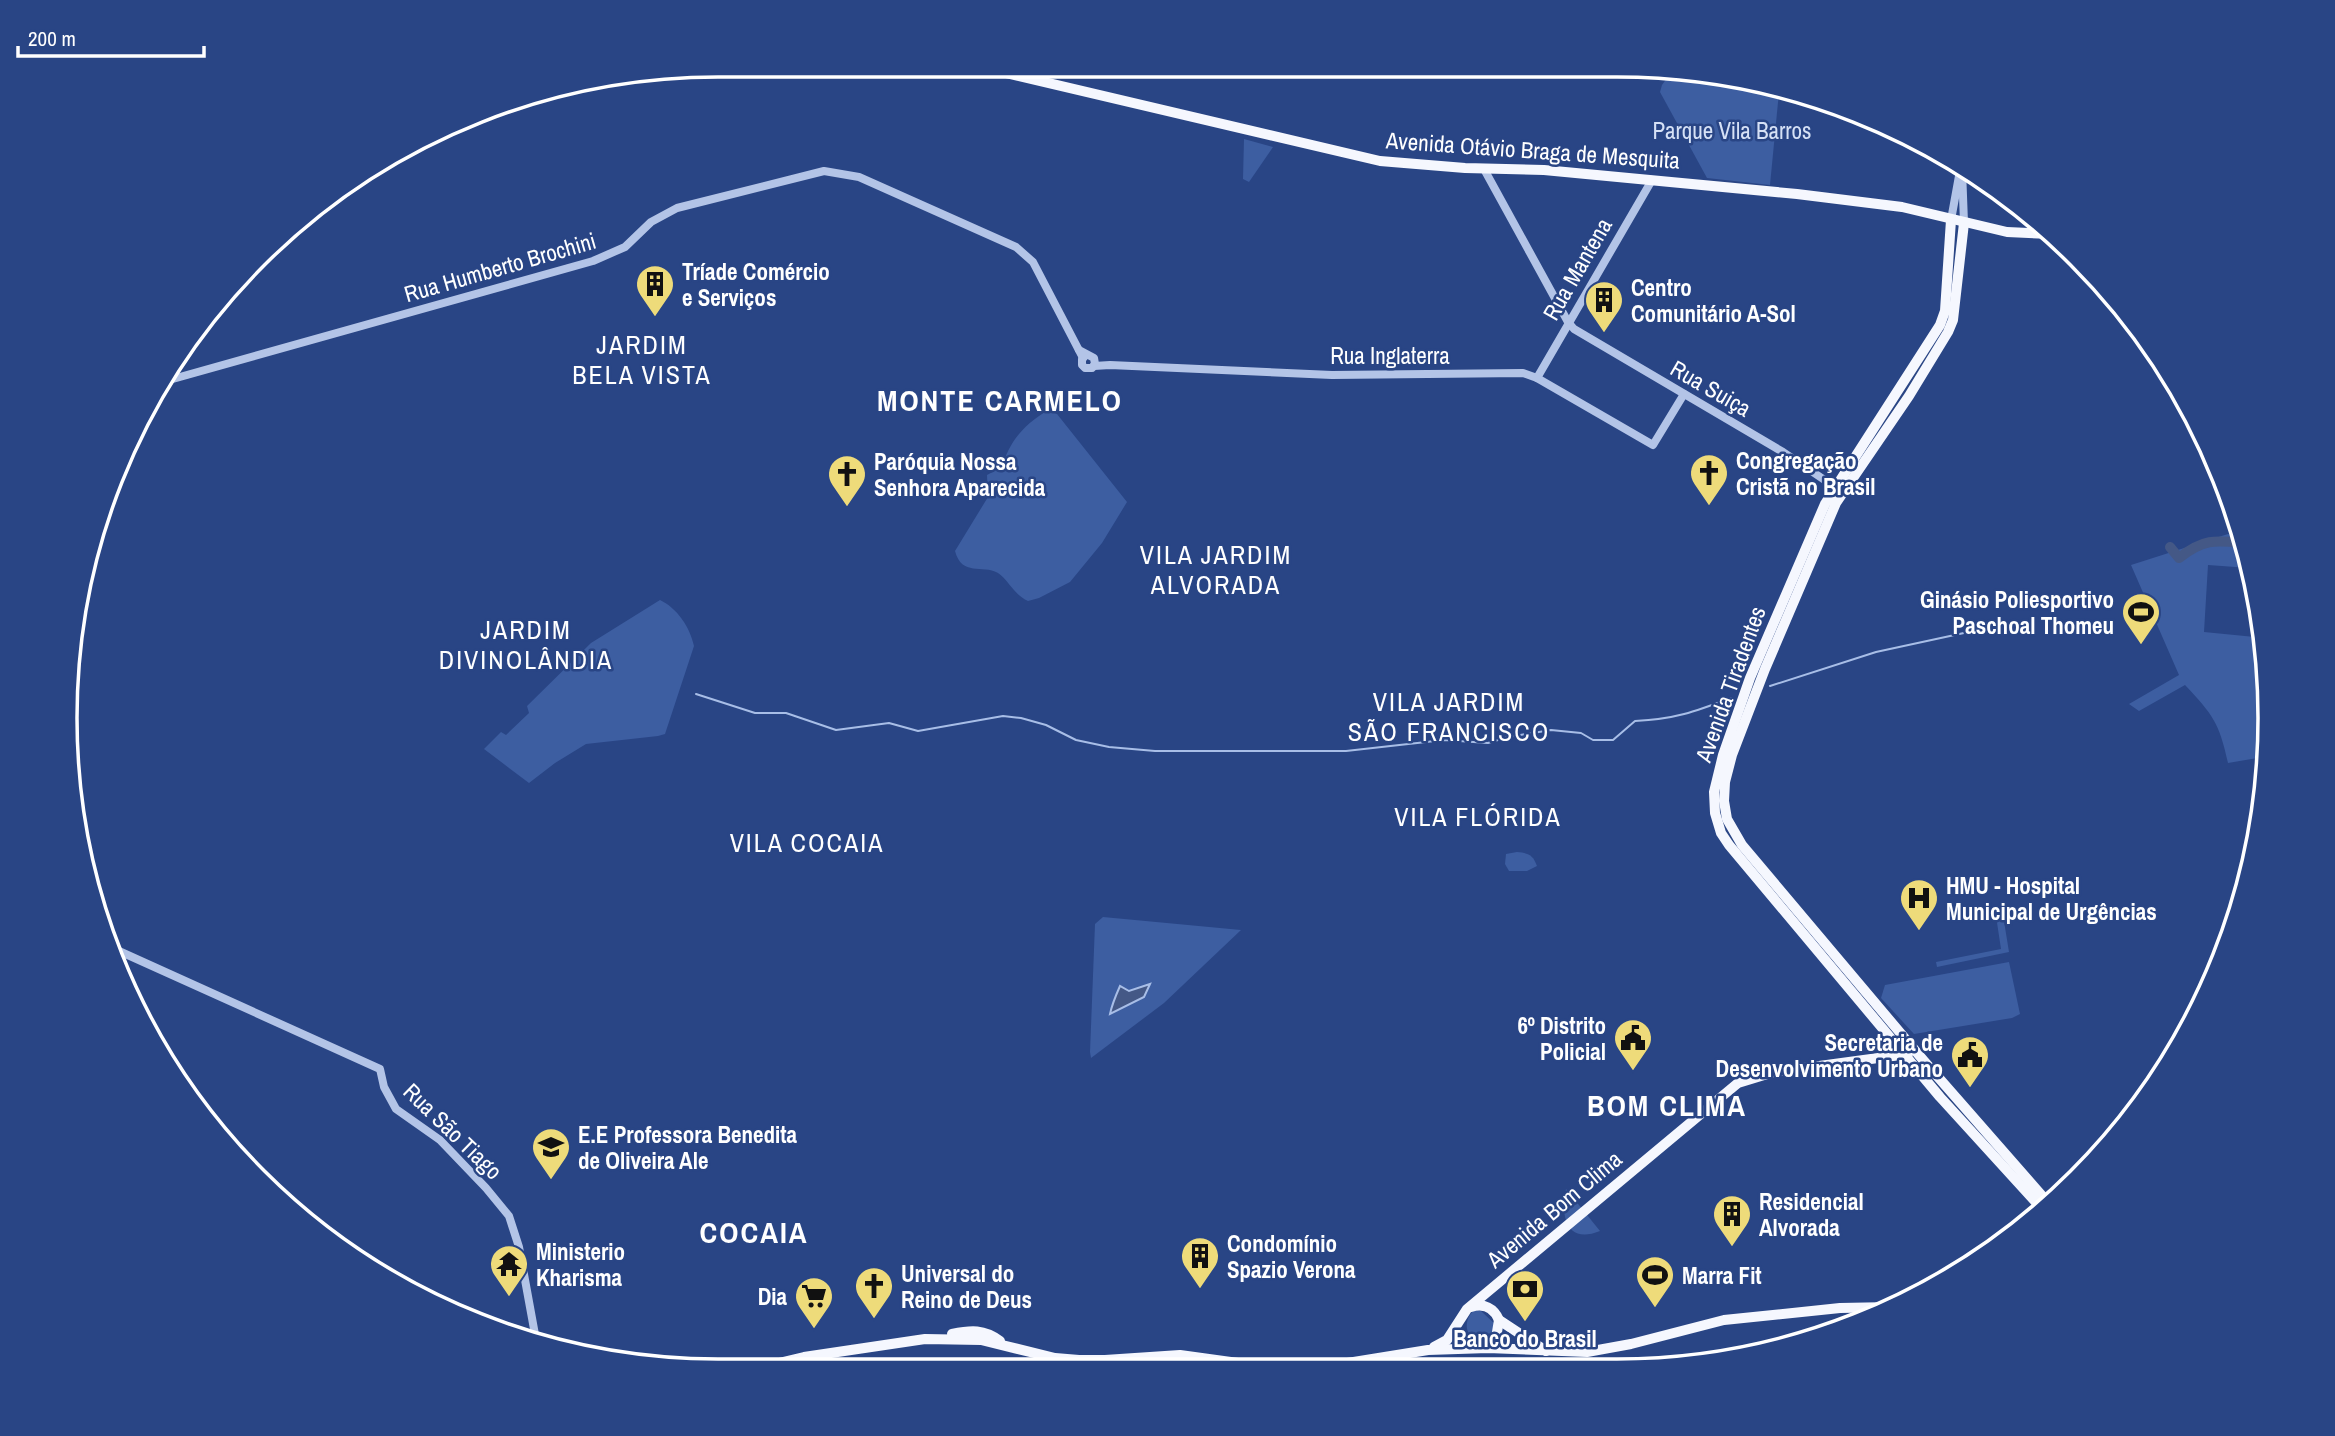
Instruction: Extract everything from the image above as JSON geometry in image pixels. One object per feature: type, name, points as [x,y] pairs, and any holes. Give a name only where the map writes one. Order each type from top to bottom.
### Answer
[{"type":"main road","name":"Avenida Otávio Braga de Mesquita","points":[[1023,77],[1368,158],[1484,169],[1544,170],[1859,201],[1902,207],[1964,223],[2037,234]]},
{"type":"main road","name":"Avenida Tiradentes","points":[[1951,220],[1945,311],[1940,325],[1835,487],[1816,526],[1739,707],[1719,770],[1714,807],[1728,845],[2037,1202]]},
{"type":"main road","name":"Avenida Tiradentes","points":[[1964,223],[1953,320],[1909,396],[1836,503],[1765,669],[1732,755],[1725,782],[1724,801],[1731,829],[1742,845],[1907,1049],[2042,1198]]},
{"type":"main road","points":[[1857,470],[1861,486]]},
{"type":"main road","name":"Avenida Bom Clima","points":[[1428,1350],[1447,1340],[1464,1312],[1738,1083],[1774,1072],[1870,1058],[1907,1049]]},
{"type":"main road","name":"Avenida Bom Clima","points":[[1488,1307],[1489,1292]]},
{"type":"main road","points":[[1471,1307],[1488,1307],[1499,1320],[1546,1350]]},
{"type":"main road","points":[[1374,1359],[1428,1350],[1469,1348],[1587,1353],[1724,1320],[1868,1307]]},
{"type":"main road","points":[[1459,1320],[1460,1333],[1469,1348]]},
{"type":"main road","points":[[1488,1348],[1499,1333],[1499,1320]]},
{"type":"main road","points":[[796,1359],[933,1339],[972,1330],[988,1334],[1002,1343],[1067,1359]]},
{"type":"main road","points":[[1120,1359],[1180,1355],[1209,1359]]},
{"type":"street","points":[[1484,169],[1568,322]]},
{"type":"street","name":"Rua Humberto Brochini","points":[[175,378],[593,261],[625,247],[650,222],[677,208],[824,171],[859,177],[1016,247],[1034,262],[1087,358]]},
{"type":"street","points":[[1951,220],[1960,177]]},
{"type":"street","points":[[1962,178],[1964,223]]},
{"type":"street","name":"Rua Mantena","points":[[1537,378],[1652,180]]},
{"type":"street","name":"Rua Suiça","points":[[1568,322],[1578,332],[1783,452],[1835,487]]},
{"type":"street","name":"Rua Inglaterra","points":[[1087,358],[1110,365],[1332,375],[1513,372],[1537,378],[1653,445],[1684,394]]},
{"type":"street","name":"Rua São Tiago","points":[[122,952],[380,1069],[384,1087],[396,1109],[440,1140],[509,1216],[519,1247],[534,1332]]},
{"type":"green space","name":"Parque Vila Barros","points":[[1666,79],[1693,81],[1778,98],[1770,185],[1707,178],[1660,92]]},
{"type":"green space","points":[[1244,139],[1273,147],[1249,182],[1243,179]]},
{"type":"green space","points":[[1048,410],[1057,414],[1127,502],[1102,543],[1070,582],[1028,601],[1018,595],[998,573],[962,564],[955,551],[988,497],[987,475],[1002,467],[1019,434]]},
{"type":"green space","points":[[2231,535],[2240,567],[2208,565],[2204,632],[2253,637],[2257,676],[2257,758],[2228,763],[2214,720],[2185,685],[2139,711],[2129,704],[2179,675],[2131,565]]},
{"type":"green space","points":[[660,600],[682,619],[694,646],[665,734],[586,744],[529,783],[484,749],[501,732],[506,735],[529,713],[527,706],[591,643]]},
{"type":"green space","points":[[1517,852],[1530,855],[1537,866],[1527,871],[1509,871],[1505,864],[1506,854]]},
{"type":"green space","points":[[2003,915],[2009,952],[1937,967],[1936,962],[2001,949],[1996,916]]},
{"type":"green space","points":[[1103,917],[1241,930],[1164,1003],[1091,1058],[1095,924]]},
{"type":"green space","points":[[2009,962],[2020,1014],[2012,1018],[1914,1034],[1881,998],[1885,985]]},
{"type":"green space","points":[[1566,1189],[1600,1231],[1580,1234],[1568,1225],[1564,1208]]},
{"type":"green space","points":[[1474,1310],[1481,1311],[1497,1326],[1493,1336],[1487,1341],[1480,1342],[1469,1334],[1468,1319]]},
{"type":"shaded area","points":[[1150,984],[1144,997],[1110,1014],[1120,986],[1129,991]]},
{"type":"waterway","points":[[2170,547],[2179,558],[2202,544],[2233,542]]},
{"type":"waterway","points":[[1770,686],[1876,652],[1987,628]]},
{"type":"waterway","points":[[696,694],[755,713],[786,713],[836,730],[889,723],[918,731],[1003,716],[1046,725],[1076,740],[1109,747],[1155,751],[1346,751],[1444,740],[1488,743],[1551,730],[1581,733],[1593,740],[1613,740],[1635,721],[1684,714],[1731,698]]},
{"type":"place","name":"Tríade Comércio e Serviços","points":[[655,318]]},
{"type":"place","name":"Centro Comunitário A-Sol","points":[[1604,334]]},
{"type":"place","name":"Congregação Cristã no Brasil","points":[[1709,507]]},
{"type":"place","name":"Paróquia Nossa Senhora Aparecida","points":[[847,508]]},
{"type":"place","name":"Ginásio Poliesportivo Paschoal Thomeu","points":[[2141,646]]},
{"type":"place","name":"HMU - Hospital Municipal de Urgências","points":[[1919,932]]},
{"type":"place","name":"6º Distrito Policial","points":[[1633,1072]]},
{"type":"place","name":"Secretaria de Desenvolvimento Urbano","points":[[1970,1089]]},
{"type":"place","name":"E.E Professora Benedita de Oliveira Ale","points":[[551,1181]]},
{"type":"place","name":"Residencial Alvorada","points":[[1732,1248]]},
{"type":"place","name":"Condomínio Spazio Verona","points":[[1200,1290]]},
{"type":"place","name":"Ministerio Kharisma","points":[[509,1298]]},
{"type":"place","name":"Marra Fit","points":[[1655,1309]]},
{"type":"place","name":"Universal do Reino de Deus","points":[[874,1320]]},
{"type":"place","name":"Banco do Brasil","points":[[1525,1323]]},
{"type":"place","name":"Dia","points":[[814,1330]]},
{"type":"district","name":"JARDIM BELA VISTA","points":[[642,359]]},
{"type":"district","name":"MONTE CARMELO","points":[[1000,400]]},
{"type":"district","name":"VILA JARDIM ALVORADA","points":[[1216,569]]},
{"type":"district","name":"JARDIM DIVINOLÂNDIA","points":[[526,644]]},
{"type":"district","name":"VILA JARDIM SÃO FRANCISCO","points":[[1449,716]]},
{"type":"district","name":"VILA FLÓRIDA","points":[[1478,816]]},
{"type":"district","name":"VILA COCAIA","points":[[807,842]]},
{"type":"district","name":"BOM CLIMA","points":[[1667,1105]]},
{"type":"district","name":"COCAIA","points":[[754,1232]]}]
